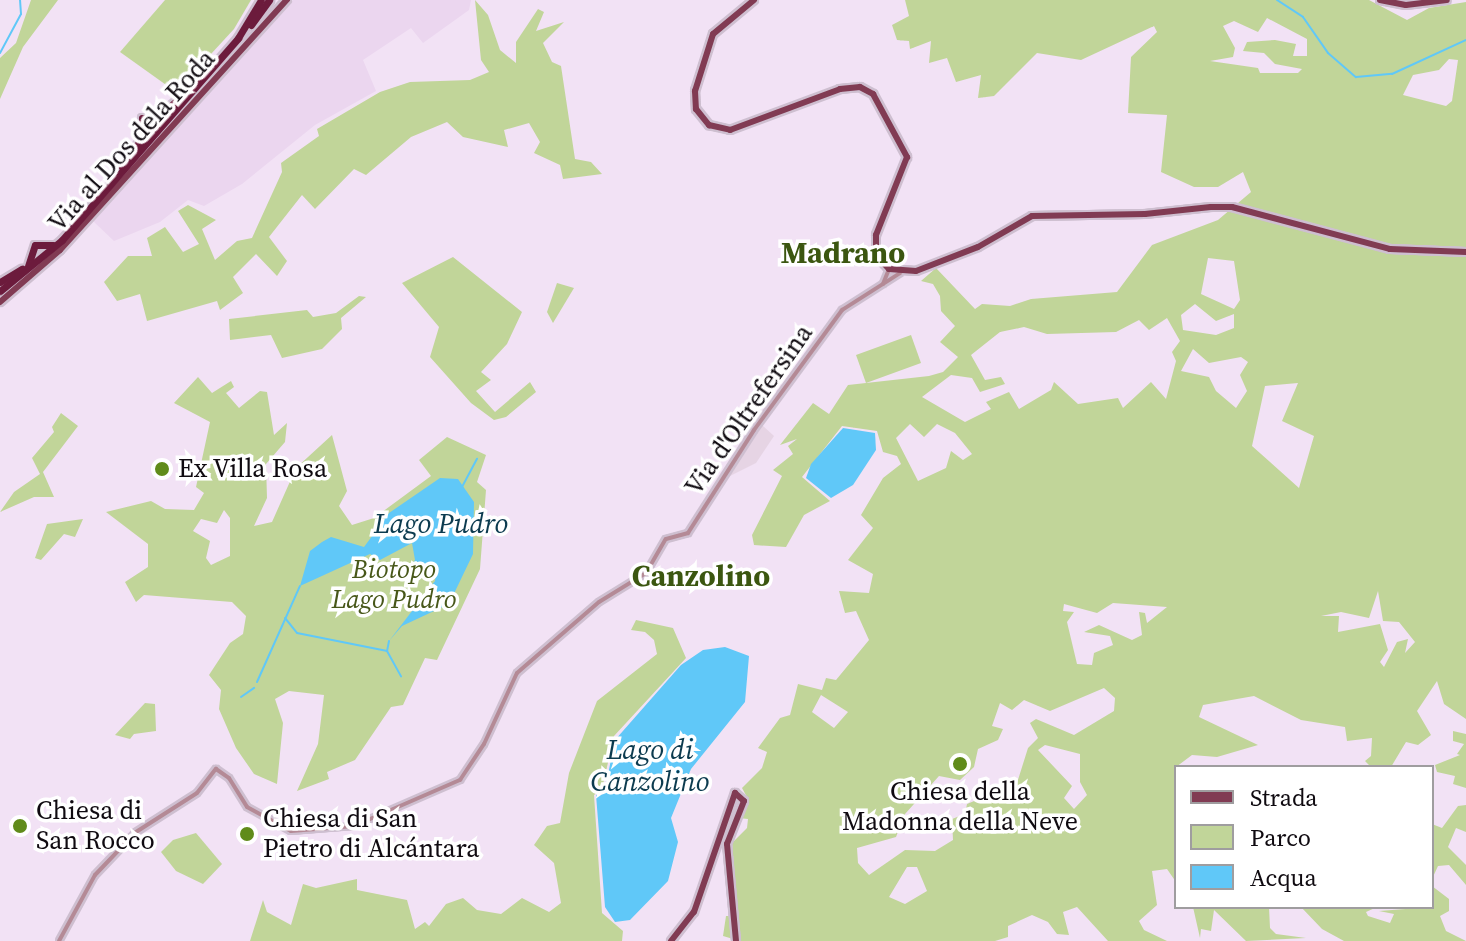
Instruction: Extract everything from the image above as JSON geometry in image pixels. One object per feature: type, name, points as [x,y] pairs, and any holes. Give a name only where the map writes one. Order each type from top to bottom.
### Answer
[{"type":"highway","points":[[238,38],[260,0]]},
{"type":"highway","points":[[0,290],[28,266],[35,245],[53,245],[191,88],[260,0]]},
{"type":"highway","points":[[0,290],[62,240],[269,0]]},
{"type":"highway","points":[[122,167],[145,133],[142,118],[157,118],[191,88]]},
{"type":"highway","points":[[0,282],[28,266]]},
{"type":"main road","name":"Via al Dos dela Roda","points":[[0,302],[60,250],[287,0]]},
{"type":"main road","points":[[754,0],[713,34],[695,91],[696,109],[709,125],[730,130],[840,89],[860,87],[873,94],[907,157],[876,235],[876,255],[889,269],[900,273],[978,247],[1032,216],[1145,214],[1211,207],[1232,207],[1390,249],[1466,252]]},
{"type":"main road","points":[[1380,0],[1406,5],[1447,0]]},
{"type":"main road","points":[[671,941],[694,912],[735,793],[744,801],[727,844],[736,941]]},
{"type":"street","points":[[883,284],[889,269]]},
{"type":"street","points":[[883,284],[900,273]]},
{"type":"street","name":"Via d'Oltrefersina","points":[[59,941],[95,875],[136,832],[202,789],[216,769],[229,778],[247,807],[267,815],[282,829],[354,826],[451,785],[469,770],[517,673],[572,623],[646,573],[661,545],[679,534],[688,533],[754,430],[842,310],[883,284]]},
{"type":"shaded area","points":[[293,0],[471,0],[469,10],[423,43],[411,28],[363,60],[376,91],[315,125],[242,184],[204,206],[188,200],[160,222],[114,241],[93,221]]},
{"type":"shaded area","points":[[762,425],[774,436],[756,463],[728,477]]},
{"type":"green space","points":[[31,0],[58,0],[23,47],[0,99],[0,58],[16,43]]},
{"type":"green space","points":[[165,0],[251,0],[234,29],[176,92],[120,52]]},
{"type":"green space","points":[[475,0],[488,15],[500,50],[516,63],[516,42],[538,9],[544,12],[536,31],[564,22],[543,43],[552,62],[561,66],[575,159],[591,162],[602,174],[563,179],[560,165],[534,153],[540,142],[529,123],[504,130],[508,147],[463,137],[447,122],[411,137],[366,175],[354,169],[315,209],[302,195],[269,237],[287,261],[277,276],[256,254],[233,277],[243,293],[220,310],[217,301],[147,321],[140,294],[117,301],[104,282],[128,256],[152,256],[147,238],[165,227],[183,252],[199,244],[178,211],[188,205],[216,220],[202,229],[215,260],[237,241],[252,238],[282,172],[281,163],[319,136],[317,129],[380,92],[410,82],[470,80],[489,72],[481,60]]},
{"type":"green space","points":[[905,0],[1369,0],[1407,20],[1429,8],[1466,2],[1466,719],[1444,704],[1437,681],[1417,711],[1431,735],[1418,745],[1406,742],[1392,765],[1369,765],[1365,761],[1371,756],[1372,738],[1347,741],[1345,727],[1301,720],[1254,696],[1203,705],[1199,717],[1258,745],[1217,757],[1192,755],[1174,765],[1174,879],[1167,869],[1152,871],[1157,905],[1139,921],[1144,930],[1167,941],[1108,941],[1077,907],[1063,912],[1069,935],[1057,934],[1048,922],[1032,915],[1008,926],[1008,937],[995,941],[740,941],[723,936],[726,916],[738,916],[732,843],[747,828],[748,819],[739,818],[748,799],[742,788],[762,768],[767,752],[758,748],[780,718],[790,715],[798,684],[822,690],[826,678],[836,680],[869,640],[856,611],[845,613],[839,591],[869,593],[873,574],[848,560],[873,528],[861,515],[883,478],[901,464],[897,456],[883,452],[877,431],[842,426],[802,477],[830,501],[804,515],[786,547],[754,545],[752,535],[782,476],[773,470],[793,454],[788,446],[797,439],[780,445],[813,403],[829,414],[848,385],[929,376],[943,372],[958,357],[940,342],[955,326],[941,311],[940,296],[933,284],[921,281],[936,268],[975,309],[982,304],[1010,306],[1031,299],[1117,292],[1152,245],[1218,220],[1251,192],[1243,172],[1218,187],[1194,187],[1161,172],[1167,115],[1128,113],[1131,57],[1157,32],[1154,26],[1081,60],[1037,53],[994,96],[978,98],[981,75],[956,82],[947,58],[929,63],[931,41],[910,49],[909,41],[897,40],[892,25],[909,16]],"holes":[[[1267,18],[1307,39],[1307,56],[1293,56],[1296,44],[1275,40],[1247,42],[1243,51],[1264,53],[1275,64],[1302,69],[1298,73],[1260,73],[1258,68],[1210,61],[1233,57],[1235,48],[1223,26],[1234,21],[1258,32]],[[1449,59],[1458,60],[1452,101],[1446,106],[1403,95],[1413,75],[1439,70]],[[1208,258],[1234,261],[1240,300],[1234,309],[1201,294]],[[1195,304],[1216,321],[1234,314],[1234,328],[1216,335],[1183,330],[1181,315]],[[1167,318],[1180,341],[1172,352],[1176,361],[1166,399],[1151,382],[1123,408],[1118,398],[1078,404],[1054,382],[1051,390],[1019,409],[1009,392],[986,402],[991,409],[965,422],[922,397],[951,375],[972,378],[980,392],[1005,384],[1001,377],[985,380],[971,355],[1000,332],[1024,327],[1047,334],[1116,332],[1139,320],[1149,330]],[[1193,349],[1209,363],[1241,357],[1248,362],[1240,375],[1247,391],[1236,408],[1216,391],[1209,377],[1181,371]],[[1298,383],[1282,421],[1314,436],[1299,488],[1252,446],[1265,386]],[[910,424],[924,437],[937,424],[955,433],[972,454],[963,460],[951,451],[946,468],[918,481],[896,438]],[[1378,591],[1383,621],[1399,622],[1415,642],[1405,653],[1408,639],[1397,642],[1384,667],[1380,662],[1388,650],[1380,624],[1338,632],[1339,616],[1321,616],[1341,612],[1369,618]],[[1113,603],[1167,607],[1147,623],[1145,613],[1139,612],[1142,635],[1132,640],[1099,625],[1084,632],[1110,636],[1113,645],[1094,653],[1092,665],[1077,664],[1067,622],[1074,612],[1063,611],[1064,604],[1097,613]],[[1104,688],[1115,698],[1114,711],[1074,735],[1036,719],[1030,723],[1038,738],[1028,748],[1017,783],[967,804],[965,814],[952,819],[953,840],[935,851],[905,850],[869,875],[858,863],[857,848],[896,837],[905,814],[939,776],[960,780],[974,767],[978,749],[998,740],[1003,729],[992,726],[1000,703],[1012,710],[1024,700],[1050,711]],[[821,695],[848,712],[834,728],[812,712]],[[1045,745],[1080,754],[1080,782],[1087,795],[1074,809],[1064,798],[1072,786],[1038,750]],[[907,867],[917,867],[927,891],[905,904],[889,897]]]},
{"type":"green space","points":[[453,257],[522,312],[507,344],[481,372],[491,380],[476,391],[495,412],[530,382],[536,392],[506,417],[494,420],[471,403],[430,357],[439,327],[402,283]]},
{"type":"green space","points":[[557,283],[574,288],[553,323],[547,312]]},
{"type":"green space","points":[[359,296],[366,297],[341,318],[342,329],[322,349],[282,358],[271,335],[230,340],[229,319],[307,310],[313,317],[336,313]]},
{"type":"green space","points":[[911,335],[921,363],[866,383],[856,355]]},
{"type":"green space","name":"Biotopo Lago Pudro","points":[[198,377],[212,393],[231,381],[234,387],[226,393],[239,408],[260,391],[267,392],[274,435],[287,423],[285,442],[266,464],[267,498],[254,526],[272,522],[296,468],[332,435],[347,491],[339,506],[352,525],[374,518],[431,476],[419,460],[447,437],[486,455],[477,482],[486,490],[480,569],[437,660],[425,658],[403,705],[391,707],[355,760],[327,772],[329,779],[297,791],[318,744],[324,695],[289,691],[275,699],[283,723],[277,784],[254,774],[236,748],[219,709],[221,690],[209,675],[230,643],[243,634],[246,616],[232,602],[144,595],[136,602],[125,582],[148,567],[148,544],[106,512],[151,501],[165,509],[194,510],[204,493],[196,487],[210,422],[174,403]],"holes":[[[224,510],[230,518],[230,556],[211,565],[206,558],[210,541],[193,531],[201,519],[217,523]]]},
{"type":"green space","points":[[61,413],[78,426],[43,472],[54,497],[34,497],[0,512],[14,492],[40,474],[32,458],[54,432],[52,427]]},
{"type":"green space","points":[[83,519],[75,537],[64,534],[41,560],[35,558],[47,524]]},
{"type":"green space","points":[[636,620],[673,628],[686,658],[614,736],[602,789],[594,795],[602,913],[623,931],[622,941],[250,941],[263,900],[267,912],[291,925],[303,884],[316,888],[357,879],[357,890],[407,900],[415,929],[425,922],[429,926],[446,904],[463,898],[477,910],[501,914],[522,898],[549,912],[561,903],[554,863],[534,845],[547,826],[560,823],[569,773],[597,701],[657,654],[654,640],[645,632],[631,630]]},
{"type":"green space","points":[[145,703],[155,704],[156,731],[134,734],[130,739],[115,735]]},
{"type":"green space","points":[[1453,731],[1466,734],[1466,788],[1453,784],[1455,776],[1437,772],[1435,765],[1460,755],[1457,754],[1464,744],[1453,741]]},
{"type":"green space","points":[[1466,805],[1466,832],[1456,828],[1448,847],[1466,865],[1466,885],[1449,865],[1438,866],[1434,875],[1434,825],[1442,828],[1458,806]]},
{"type":"green space","points":[[196,833],[222,864],[203,884],[176,871],[161,852],[173,840]]},
{"type":"green space","points":[[1434,888],[1449,899],[1449,911],[1440,916],[1446,931],[1466,941],[1344,941],[1322,929],[1303,909],[1373,909],[1366,912],[1368,916],[1390,923],[1394,914],[1379,911],[1434,909]]},
{"type":"green space","points":[[1193,909],[1269,909],[1270,928],[1276,934],[1306,938],[1246,941],[1214,910],[1211,931],[1201,929],[1200,938]]},
{"type":"water","points":[[843,428],[875,433],[876,450],[853,485],[831,498],[806,478],[811,464]]},
{"type":"water","name":"Lago Pudro","points":[[440,478],[458,479],[474,502],[473,554],[449,604],[402,626],[389,641],[435,581],[436,570],[426,576],[421,562],[404,575],[415,560],[412,543],[380,560],[370,554],[300,586],[310,551],[331,537],[364,547],[389,513]]},
{"type":"water","name":"Lago di Canzolino","points":[[725,647],[749,656],[745,702],[691,769],[671,818],[678,842],[668,881],[630,920],[615,922],[605,907],[596,795],[604,794],[615,740],[681,665],[703,650]]},
{"type":"waterway","points":[[0,53],[21,14],[20,0]]},
{"type":"waterway","points":[[1277,0],[1303,17],[1328,53],[1356,77],[1392,74],[1466,40]]},
{"type":"waterway","points":[[462,487],[477,459]]},
{"type":"waterway","points":[[257,682],[300,586]]},
{"type":"waterway","points":[[285,618],[297,633],[387,651]]},
{"type":"waterway","points":[[389,641],[387,651],[401,676]]},
{"type":"waterway","points":[[241,697],[254,688]]},
{"type":"place","name":"Ex Villa Rosa","points":[[162,469]]},
{"type":"place","name":"Chiesa della Madonna della Neve","points":[[960,764]]},
{"type":"place","name":"Chiesa di San Rocco","points":[[20,826]]},
{"type":"place","name":"Chiesa di San Pietro di Alcántara","points":[[247,834]]},
{"type":"district","name":"Madrano","points":[[843,253]]},
{"type":"district","name":"Canzolino","points":[[701,576]]}]
